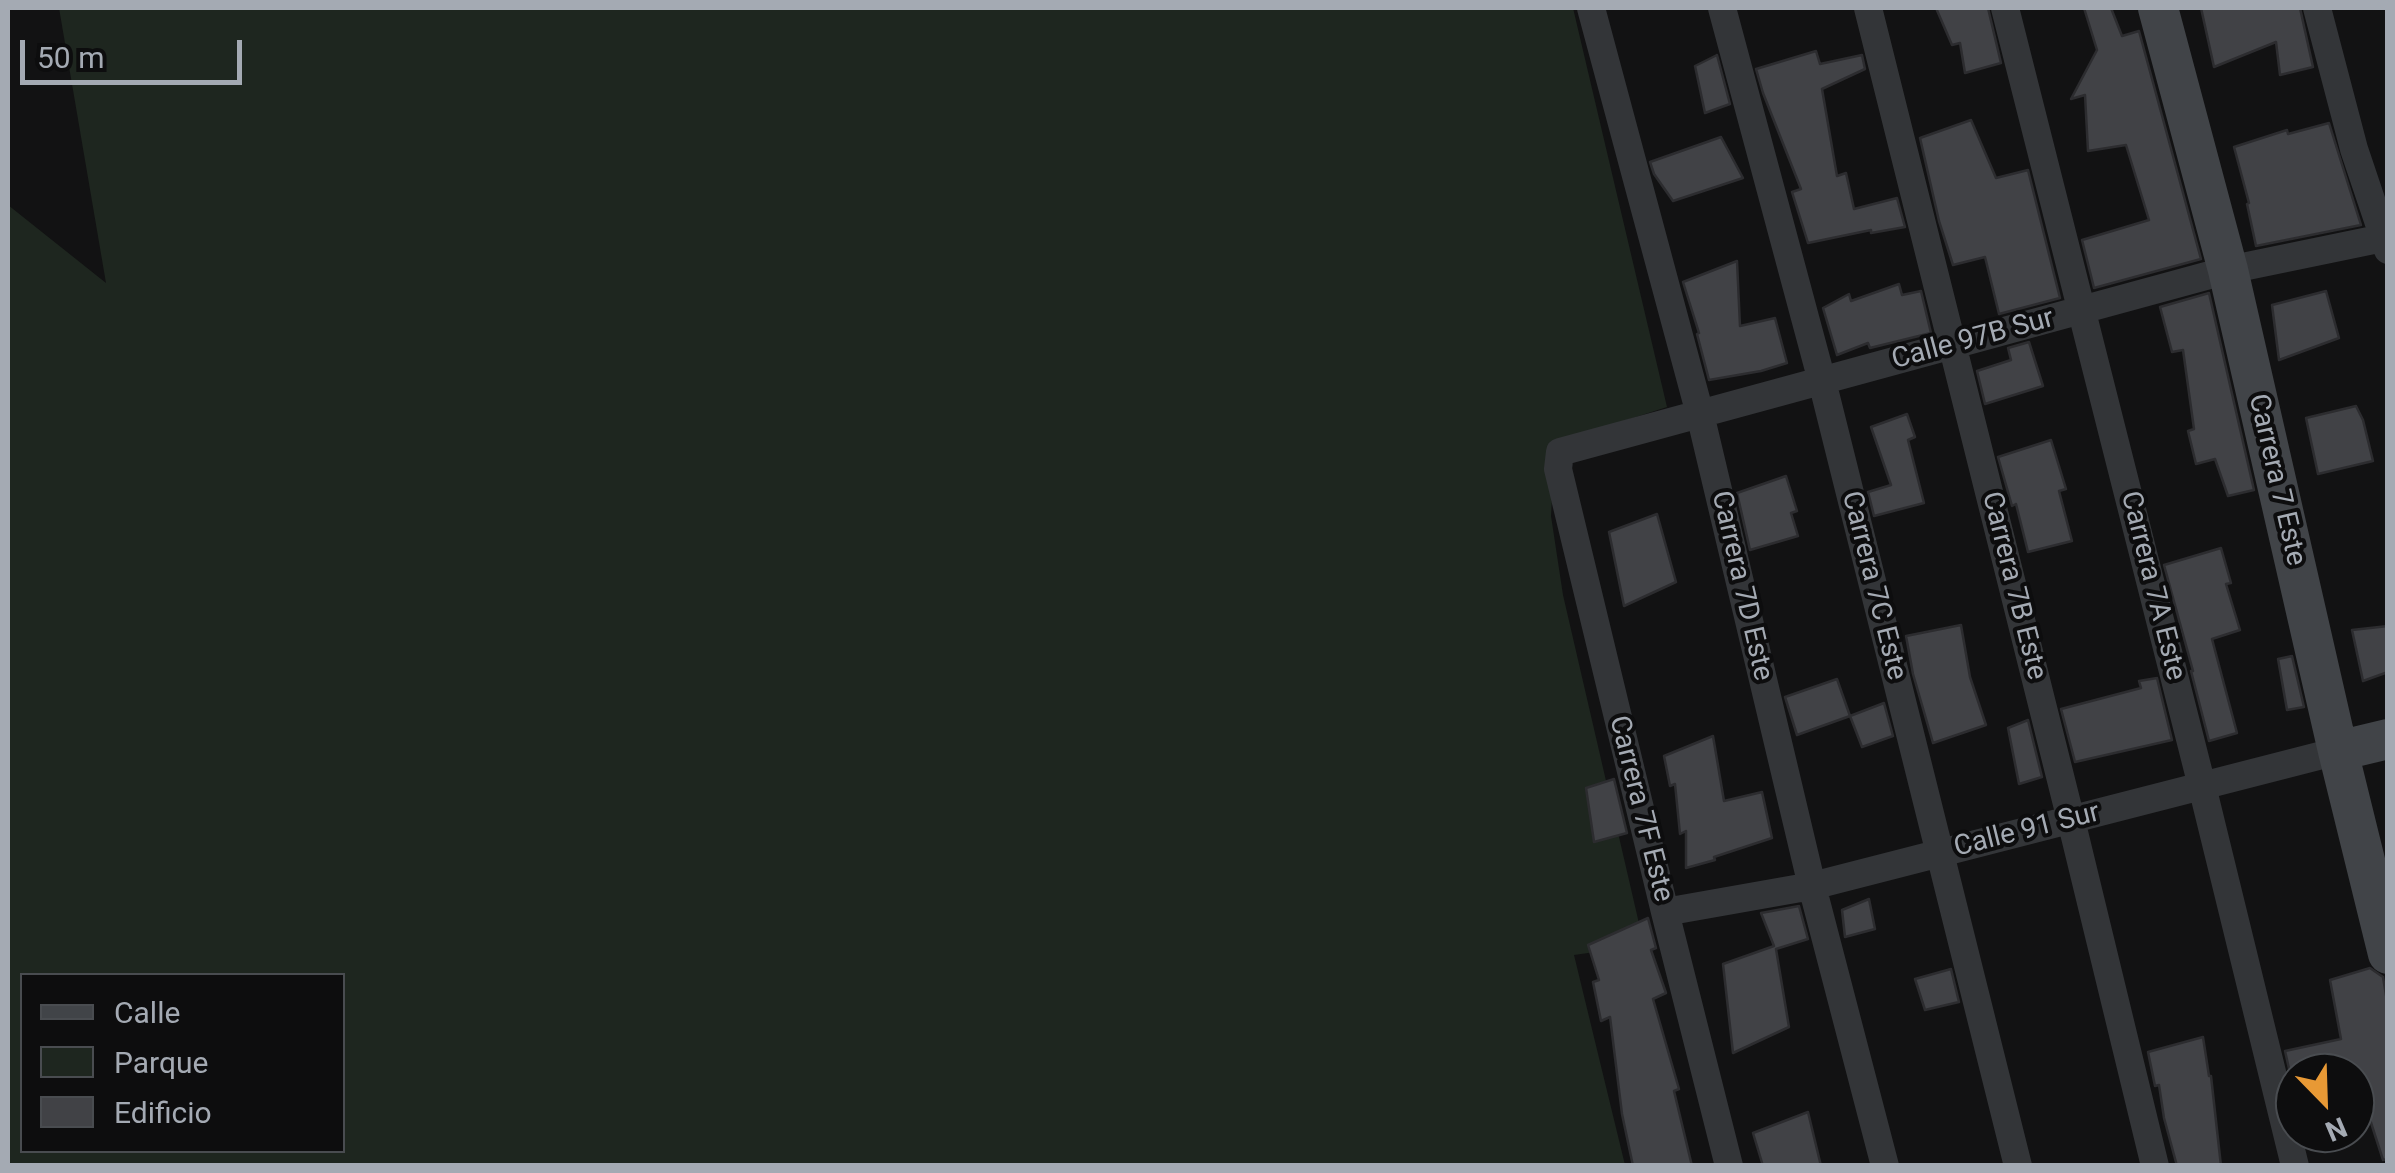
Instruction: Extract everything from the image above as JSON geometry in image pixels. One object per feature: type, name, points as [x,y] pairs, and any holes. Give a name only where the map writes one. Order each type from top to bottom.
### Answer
[{"type":"street","name":"Carrera 7D Este","points":[[1591,8],[1700,414],[1812,886],[1885,1166]]},
{"type":"street","name":"Carrera 7C Este","points":[[1722,8],[1822,381],[2018,1166]]},
{"type":"street","name":"Carrera 7B Este","points":[[1868,8],[2156,1166]]},
{"type":"street","name":"Carrera 7A Este","points":[[2005,8],[2295,1166]]},
{"type":"street","name":"Carrera 7 Este","points":[[2158,8],[2228,270],[2388,954]]},
{"type":"street","points":[[2317,8],[2354,149],[2387,242]]},
{"type":"street","name":"Calle 97B Sur","points":[[1560,452],[2228,270],[2387,242]]},
{"type":"street","name":"Carrera 7F Este","points":[[1560,452],[1558,470],[1729,1166]]},
{"type":"street","name":"Calle 91 Sur","points":[[1665,912],[1812,886],[2388,739]]},
{"type":"green space","points":[[59,8],[1573,8],[1667,407],[1555,443],[1551,516],[1563,595],[1644,945],[1574,955],[1625,1165],[8,1165],[8,205],[106,283]]},
{"type":"building","points":[[1936,8],[1988,8],[2001,63],[1965,73],[1960,43],[1952,45]]},
{"type":"building","points":[[2084,8],[2111,8],[2122,36],[2139,31],[2201,259],[2094,288],[2082,240],[2149,220],[2126,145],[2088,151],[2085,95],[2071,99],[2097,50]]},
{"type":"building","points":[[2201,8],[2300,8],[2313,67],[2280,75],[2276,42],[2214,67]]},
{"type":"building","points":[[1816,51],[1820,64],[1862,55],[1865,69],[1822,89],[1837,176],[1846,173],[1854,209],[1897,198],[1905,227],[1808,243],[1792,192],[1801,189],[1756,69]]},
{"type":"building","points":[[1717,55],[1730,104],[1705,113],[1695,66]]},
{"type":"building","points":[[1971,120],[1996,178],[2028,170],[2060,298],[1999,314],[1985,257],[1953,265],[1920,138]]},
{"type":"building","points":[[2329,123],[2361,225],[2256,246],[2234,147],[2287,130],[2288,134]]},
{"type":"building","points":[[1721,137],[1743,178],[1673,201],[1650,162]]},
{"type":"building","points":[[1737,261],[1740,326],[1775,318],[1787,363],[1709,380],[1683,282]]},
{"type":"building","points":[[1899,284],[1902,295],[1921,291],[1931,333],[1870,348],[1868,343],[1837,355],[1823,308],[1849,294],[1851,301]]},
{"type":"building","points":[[2326,291],[2339,338],[2279,360],[2272,305]]},
{"type":"building","points":[[2209,293],[2254,490],[2228,496],[2215,459],[2196,464],[2188,431],[2194,429],[2183,350],[2172,352],[2160,307]]},
{"type":"building","points":[[2029,342],[2043,386],[1985,404],[1977,371],[2011,360],[2008,348]]},
{"type":"building","points":[[2356,406],[2373,461],[2318,474],[2306,418]]},
{"type":"building","points":[[1907,414],[1915,437],[1908,440],[1924,503],[1874,516],[1868,492],[1891,485],[1871,427]]},
{"type":"building","points":[[2051,440],[2066,489],[2059,491],[2072,541],[2028,552],[2016,504],[2012,506],[1998,457]]},
{"type":"building","points":[[1786,476],[1797,511],[1791,513],[1798,536],[1750,550],[1737,493]]},
{"type":"building","points":[[1657,514],[1676,582],[1624,606],[1609,532]]},
{"type":"building","points":[[2221,548],[2231,583],[2226,584],[2240,630],[2212,639],[2237,733],[2209,741],[2164,565]]},
{"type":"building","points":[[1961,625],[1970,677],[1986,725],[1933,743],[1906,636]]},
{"type":"building","points":[[2388,626],[2388,672],[2363,681],[2352,630]]},
{"type":"building","points":[[2292,656],[2304,707],[2287,710],[2278,659]]},
{"type":"building","points":[[2157,678],[2172,740],[2075,762],[2061,709],[2141,688],[2139,681]]},
{"type":"building","points":[[1837,679],[1850,716],[1797,735],[1785,697]]},
{"type":"building","points":[[1884,703],[1893,736],[1862,747],[1850,716]]},
{"type":"building","points":[[2028,720],[2042,777],[2019,784],[2008,728]]},
{"type":"building","points":[[1713,736],[1724,801],[1762,792],[1772,838],[1686,868],[1686,831],[1680,834],[1675,784],[1670,786],[1664,756]]},
{"type":"building","points":[[1614,779],[1627,833],[1594,842],[1586,788]]},
{"type":"building","points":[[1869,899],[1875,929],[1845,937],[1842,910]]},
{"type":"building","points":[[1799,906],[1808,939],[1776,949],[1789,1027],[1733,1053],[1723,964],[1774,946],[1761,913]]},
{"type":"building","points":[[1648,918],[1656,948],[1651,950],[1666,993],[1653,999],[1679,1089],[1674,1091],[1692,1166],[1633,1166],[1610,1017],[1601,1021],[1593,982],[1599,980],[1588,945]]},
{"type":"building","points":[[2370,968],[2383,977],[2388,1007],[2388,1159],[2383,1160],[2375,1135],[2375,1053],[2285,1053],[2341,1039],[2330,980]]},
{"type":"building","points":[[1951,969],[1959,1002],[1925,1010],[1915,979]]},
{"type":"building","points":[[2203,1037],[2221,1166],[2177,1166],[2148,1052]]},
{"type":"building","points":[[1808,1112],[1821,1166],[1763,1166],[1753,1133]]}]
